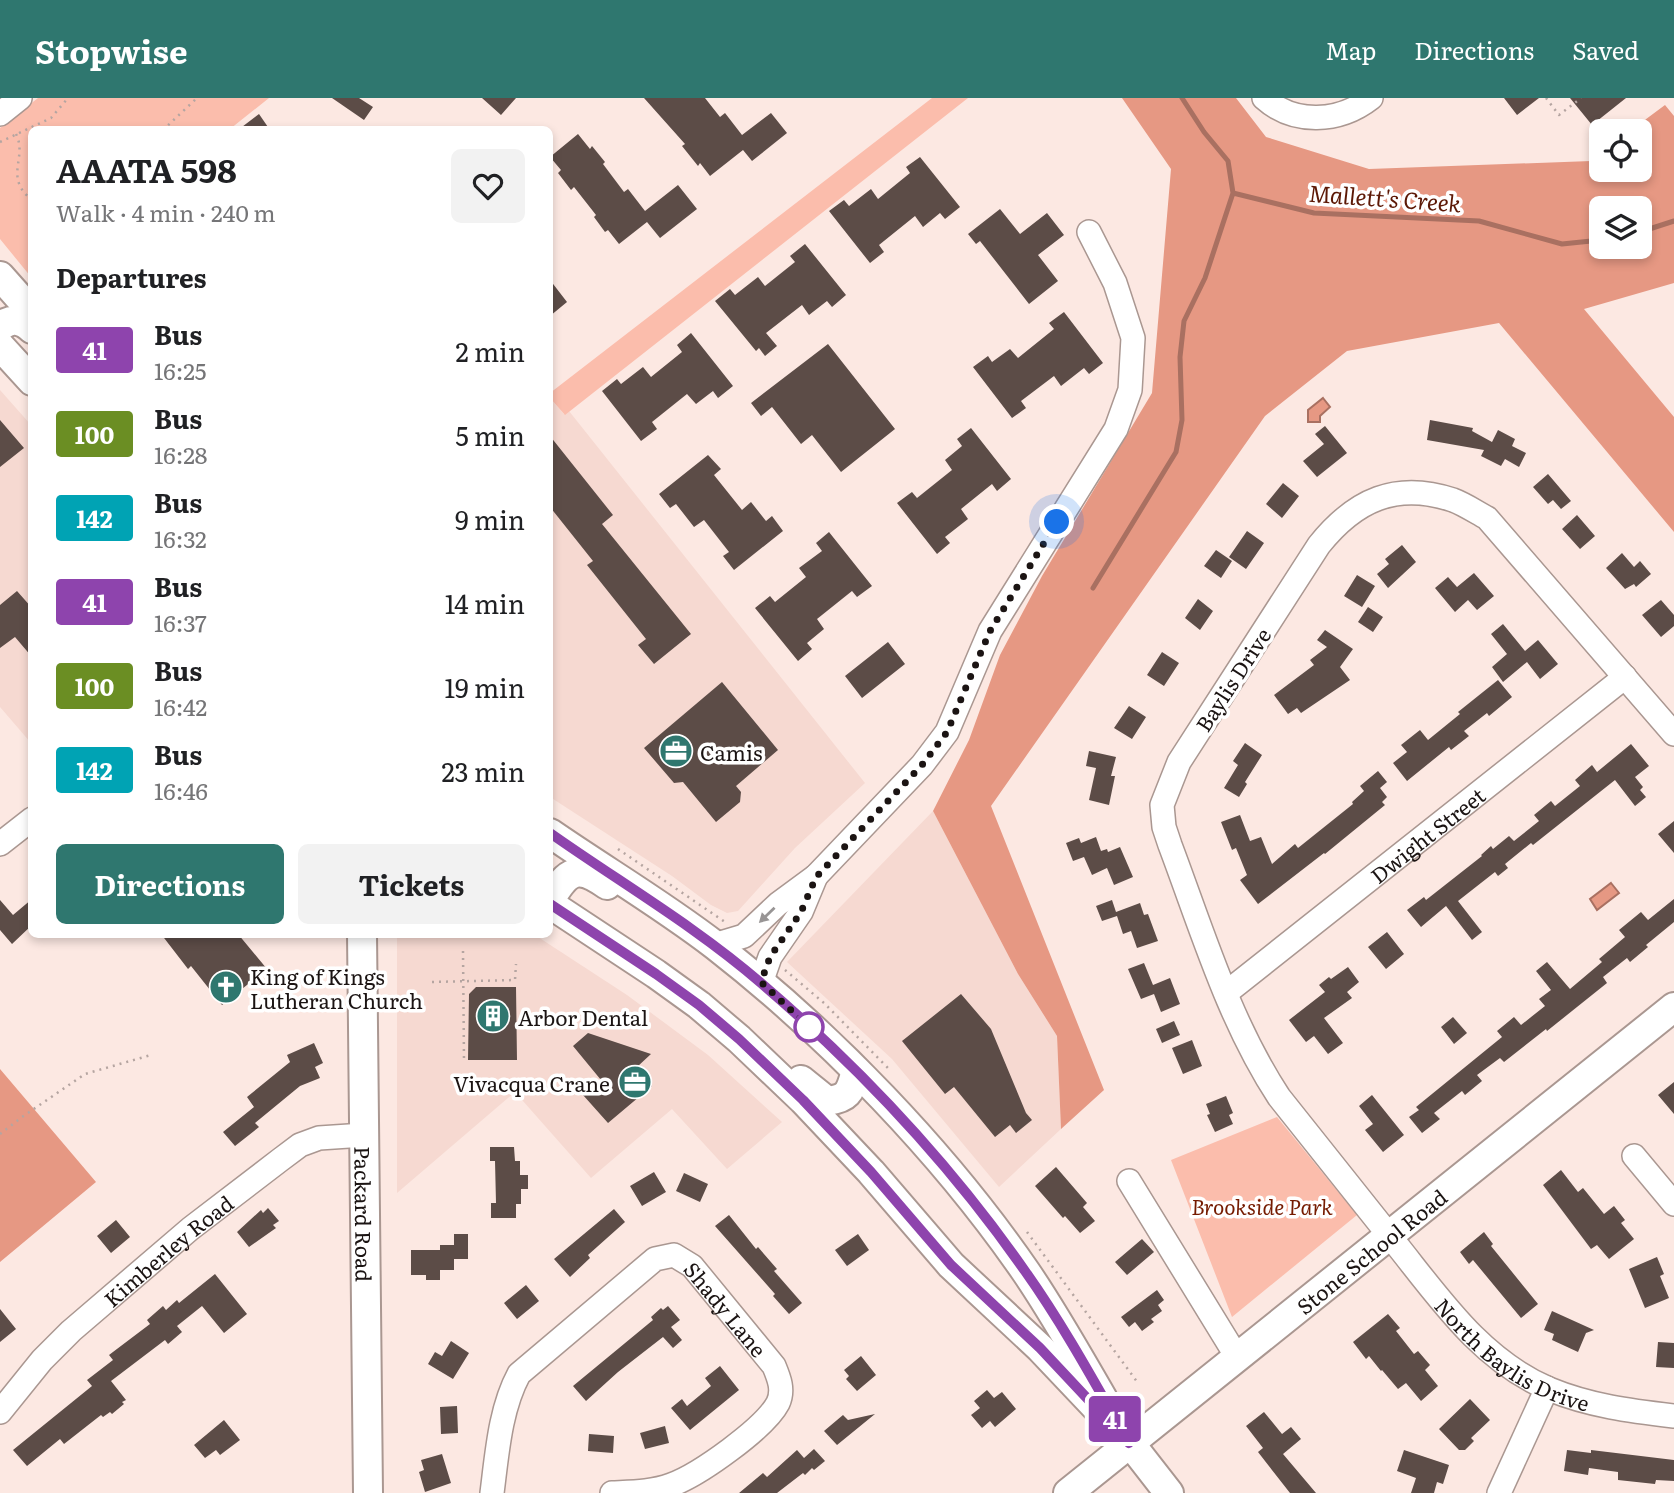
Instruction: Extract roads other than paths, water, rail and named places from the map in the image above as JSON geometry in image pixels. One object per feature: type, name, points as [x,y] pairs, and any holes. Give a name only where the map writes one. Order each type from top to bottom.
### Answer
[{"type":"main road","points":[[0,277],[28,308]]},
{"type":"main road","points":[[0,327],[7,321],[15,320],[28,326]]},
{"type":"main road","points":[[0,346],[28,377]]},
{"type":"main road","points":[[553,835],[715,945],[771,974],[907,1125],[1025,1270],[1129,1443]]},
{"type":"main road","points":[[553,897],[565,877],[574,872],[584,872],[629,899],[658,904]]},
{"type":"main road","points":[[553,904],[699,1005],[803,1100],[871,1172],[951,1265],[1040,1348],[1129,1443],[1169,1493]]},
{"type":"main road","name":"Packard Road","points":[[362,938],[368,1493]]},
{"type":"main road","name":"Stone School Road","points":[[1068,1493],[1674,1007]]},
{"type":"main road","points":[[739,1039],[757,1044],[772,1053],[827,1101],[840,1100],[846,1095],[856,1071]]},
{"type":"street","points":[[0,114],[20,98]]},
{"type":"street","points":[[1264,98],[1274,107],[1300,117],[1323,118],[1343,114],[1371,98]]},
{"type":"street","points":[[715,945],[744,936],[778,904],[816,877],[922,765],[947,732],[990,631],[1116,429],[1130,390],[1133,338],[1115,283],[1089,232]]},
{"type":"street","name":"Baylis Drive","points":[[1388,1234],[1265,1076],[1243,1035],[1164,827],[1162,805],[1179,762],[1319,545],[1336,524],[1379,498],[1400,493],[1455,500],[1486,517],[1674,734]]},
{"type":"street","name":"Dwight Street","points":[[1226,993],[1625,677]]},
{"type":"street","points":[[0,845],[28,822]]},
{"type":"street","points":[[771,974],[770,957],[801,912],[816,877]]},
{"type":"street","name":"Kimberley Road","points":[[0,1412],[42,1360],[71,1331],[190,1230],[280,1160],[300,1145],[319,1138],[364,1135]]},
{"type":"street","points":[[1633,1156],[1674,1204]]},
{"type":"street","points":[[1129,1181],[1237,1357]]},
{"type":"street","name":"North Baylis Drive","points":[[1388,1234],[1462,1326],[1500,1361],[1547,1388],[1582,1401],[1619,1410],[1674,1416]]},
{"type":"street","name":"Shady Lane","points":[[492,1493],[504,1416],[509,1395],[519,1374],[655,1259],[674,1255],[692,1266],[774,1366],[781,1381],[779,1400],[767,1420],[692,1477],[648,1491],[612,1493]]},
{"type":"street","points":[[1499,1493],[1547,1388]]},
{"type":"waterway","points":[[1093,588],[1176,452],[1182,420],[1180,357],[1184,321],[1205,278],[1233,193],[1228,161],[1204,132],[1182,98]]},
{"type":"waterway","name":"Mallett's Creek","points":[[1233,193],[1314,213],[1479,221],[1562,244],[1589,241]]},
{"type":"waterway","name":"Mallett's Creek","points":[[1652,228],[1674,221]]},
{"type":"place","name":"Camis","points":[[676,751]]},
{"type":"place","name":"King of Kings Lutheran Church","points":[[226,987]]},
{"type":"place","name":"Arbor Dental","points":[[493,1016]]},
{"type":"place","name":"Vivacqua Crane","points":[[635,1082]]},
{"type":"park label","name":"Brookside Park","points":[[1262,1205]]}]
